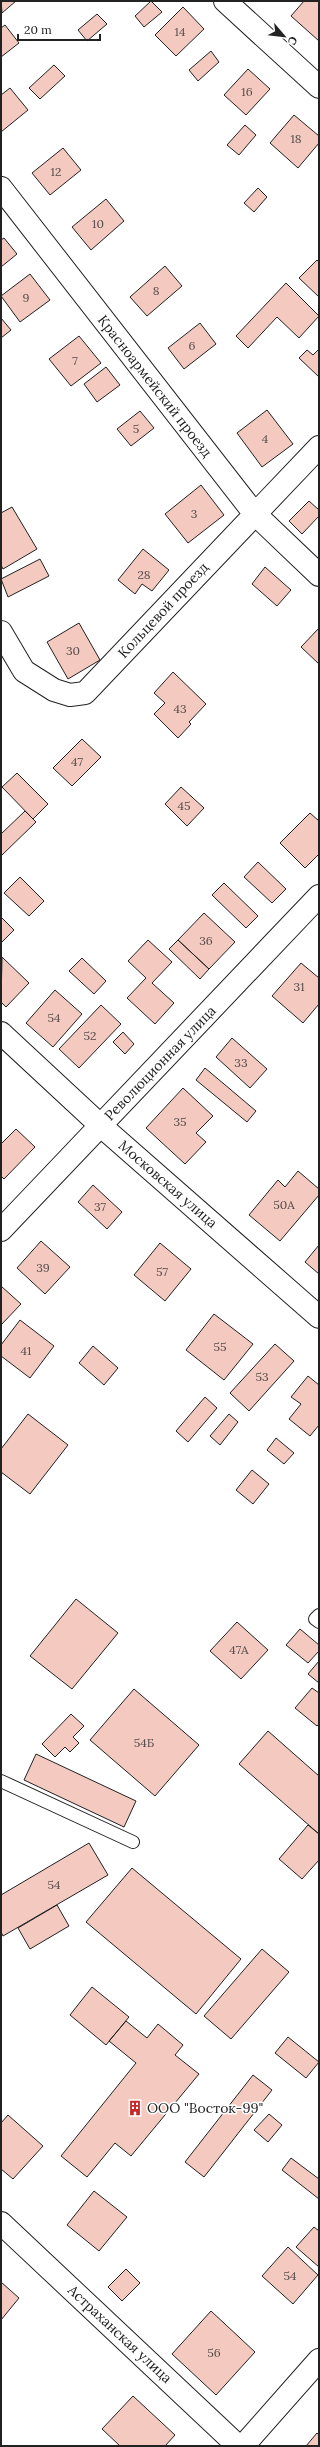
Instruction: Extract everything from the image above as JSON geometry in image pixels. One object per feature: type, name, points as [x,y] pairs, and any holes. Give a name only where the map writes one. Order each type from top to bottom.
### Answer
[{"type":"street","points":[[225,1],[319,87]]},
{"type":"street","name":"Красноармейский проезд","points":[[1,188],[254,513],[319,575]]},
{"type":"street","name":"Кольцевой проезд","points":[[1,632],[24,671],[54,690],[70,695],[85,693],[254,513],[319,447]]},
{"type":"street","name":"Революционная улица","points":[[1,1230],[319,896]]},
{"type":"street","name":"Московская улица","points":[[1,1033],[100,1125],[319,1317]]},
{"type":"street","name":"Астраханская улица","points":[[1,2223],[238,2446]]},
{"type":"street","points":[[243,2446],[319,2360]]},
{"type":"lane","points":[[319,1615],[316,1619],[319,1622]]},
{"type":"lane","points":[[1,1781],[133,1842]]},
{"type":"building","points":[[1,1],[16,1],[2,13]]},
{"type":"building","points":[[151,1],[162,12],[144,27],[135,16]]},
{"type":"building","points":[[304,1],[319,1],[319,41],[291,16]]},
{"type":"building","points":[[183,7],[204,29],[176,56],[155,35]]},
{"type":"building","points":[[97,14],[107,24],[87,41],[78,30]]},
{"type":"building","points":[[5,25],[19,43],[1,57],[1,28]]},
{"type":"building","points":[[211,51],[219,62],[198,81],[189,70]]},
{"type":"building","points":[[54,65],[65,76],[40,99],[29,88]]},
{"type":"building","points":[[248,69],[270,89],[246,115],[224,95]]},
{"type":"building","points":[[10,88],[28,110],[1,132],[1,95]]},
{"type":"building","points":[[294,115],[319,136],[319,143],[298,168],[270,143]]},
{"type":"building","points":[[245,125],[256,135],[239,155],[227,145]]},
{"type":"building","points":[[63,148],[81,170],[50,195],[32,173]]},
{"type":"building","points":[[258,188],[267,197],[254,212],[244,203]]},
{"type":"building","points":[[106,199],[124,221],[91,250],[72,227]]},
{"type":"building","points":[[4,238],[17,254],[1,267],[1,240]]},
{"type":"building","points":[[317,260],[319,262],[319,297],[299,278]]},
{"type":"building","points":[[165,266],[182,286],[147,316],[130,297]]},
{"type":"building","points":[[30,274],[50,300],[20,322],[1,296]]},
{"type":"building","points":[[286,283],[319,316],[299,338],[277,317],[248,348],[236,336]]},
{"type":"building","points":[[1,318],[11,330],[1,338]]},
{"type":"building","points":[[200,323],[216,344],[184,369],[168,348]]},
{"type":"building","points":[[79,336],[101,363],[71,386],[49,359]]},
{"type":"building","points":[[319,349],[319,377],[299,358],[307,350],[313,355]]},
{"type":"building","points":[[106,367],[120,385],[97,402],[84,384]]},
{"type":"building","points":[[267,410],[293,444],[262,467],[237,433]]},
{"type":"building","points":[[140,411],[154,428],[131,446],[117,429]]},
{"type":"building","points":[[201,485],[224,515],[188,543],[165,514]]},
{"type":"building","points":[[309,501],[319,510],[319,516],[302,534],[289,521]]},
{"type":"building","points":[[12,507],[37,549],[3,569],[1,565],[1,513]]},
{"type":"building","points":[[143,549],[169,570],[152,591],[142,584],[135,594],[118,580]]},
{"type":"building","points":[[40,559],[49,576],[8,597],[1,579]]},
{"type":"building","points":[[265,567],[291,590],[277,606],[252,584]]},
{"type":"building","points":[[79,623],[100,660],[68,679],[47,642]]},
{"type":"building","points":[[319,628],[319,664],[301,647]]},
{"type":"building","points":[[173,672],[206,704],[189,722],[191,724],[178,738],[154,714],[165,703],[154,693]]},
{"type":"building","points":[[82,739],[101,757],[72,786],[53,768]]},
{"type":"building","points":[[17,773],[48,804],[33,819],[2,787]]},
{"type":"building","points":[[181,787],[204,808],[187,826],[165,804]]},
{"type":"building","points":[[25,811],[36,822],[1,856],[1,834]]},
{"type":"building","points":[[310,813],[319,821],[319,854],[305,868],[280,843]]},
{"type":"building","points":[[258,862],[286,889],[272,903],[244,877]]},
{"type":"building","points":[[20,877],[44,901],[29,916],[4,893]]},
{"type":"building","points":[[224,883],[258,916],[246,928],[212,895]]},
{"type":"building","points":[[204,913],[235,942],[209,969],[178,940]]},
{"type":"building","points":[[1,917],[14,930],[1,943]]},
{"type":"building","points":[[148,940],[172,962],[152,983],[174,1003],[155,1024],[127,998],[146,978],[128,961]]},
{"type":"building","points":[[178,940],[209,969],[200,979],[169,949]]},
{"type":"building","points":[[2,957],[29,983],[6,1007],[1,1002]]},
{"type":"building","points":[[82,958],[106,981],[94,994],[69,971]]},
{"type":"building","points":[[301,963],[319,978],[319,1004],[303,1023],[272,996]]},
{"type":"building","points":[[55,990],[82,1014],[53,1047],[26,1023]]},
{"type":"building","points":[[101,1005],[121,1024],[79,1068],[59,1049]]},
{"type":"building","points":[[123,1032],[134,1044],[125,1054],[113,1042]]},
{"type":"building","points":[[232,1038],[267,1069],[250,1088],[216,1057]]},
{"type":"building","points":[[205,1068],[256,1111],[247,1122],[196,1080]]},
{"type":"building","points":[[183,1088],[213,1116],[196,1133],[206,1142],[185,1164],[146,1128]]},
{"type":"building","points":[[16,1129],[35,1147],[4,1179],[1,1176],[1,1144]]},
{"type":"building","points":[[298,1171],[319,1189],[319,1195],[280,1241],[249,1215],[278,1180],[285,1187]]},
{"type":"building","points":[[93,1185],[122,1212],[107,1229],[78,1202]]},
{"type":"building","points":[[41,1241],[70,1267],[45,1294],[17,1268]]},
{"type":"building","points":[[160,1243],[191,1269],[165,1301],[134,1275]]},
{"type":"building","points":[[319,1245],[319,1274],[305,1262]]},
{"type":"building","points":[[1,1286],[21,1304],[1,1325]]},
{"type":"building","points":[[214,1314],[253,1344],[224,1380],[186,1350]]},
{"type":"building","points":[[20,1320],[54,1346],[30,1378],[1,1356],[1,1345]]},
{"type":"building","points":[[275,1344],[294,1361],[249,1411],[230,1393]]},
{"type":"building","points":[[93,1346],[118,1368],[104,1385],[79,1363]]},
{"type":"building","points":[[308,1376],[319,1385],[319,1425],[310,1436],[289,1419],[301,1404],[291,1397]]},
{"type":"building","points":[[205,1397],[217,1408],[188,1442],[176,1431]]},
{"type":"building","points":[[28,1414],[68,1445],[30,1494],[1,1472],[1,1449]]},
{"type":"building","points":[[229,1414],[238,1422],[220,1445],[210,1436]]},
{"type":"building","points":[[276,1438],[294,1453],[284,1464],[267,1450]]},
{"type":"building","points":[[252,1470],[269,1484],[253,1504],[236,1490]]},
{"type":"building","points":[[76,1599],[118,1633],[72,1689],[30,1656]]},
{"type":"building","points":[[237,1622],[268,1650],[241,1679],[210,1651]]},
{"type":"building","points":[[300,1629],[319,1645],[319,1651],[308,1663],[286,1645]]},
{"type":"building","points":[[319,1661],[319,1683],[308,1674]]},
{"type":"building","points":[[312,1688],[319,1693],[319,1724],[317,1726],[295,1708]]},
{"type":"building","points":[[134,1689],[199,1745],[155,1796],[90,1740]]},
{"type":"building","points":[[71,1714],[84,1726],[73,1737],[79,1743],[70,1752],[65,1747],[55,1757],[42,1744]]},
{"type":"building","points":[[268,1731],[319,1776],[319,1834],[239,1764]]},
{"type":"building","points":[[36,1754],[136,1801],[124,1827],[24,1780]]},
{"type":"building","points":[[308,1825],[319,1834],[319,1860],[302,1879],[279,1859]]},
{"type":"building","points":[[89,1843],[108,1875],[3,1936],[1,1932],[1,1895]]},
{"type":"building","points":[[132,1868],[241,1959],[196,2014],[86,1922]]},
{"type":"building","points":[[57,1905],[69,1926],[30,1949],[18,1928]]},
{"type":"building","points":[[262,1949],[289,1972],[231,2039],[204,2016]]},
{"type":"building","points":[[92,1987],[129,2017],[106,2045],[70,2015]]},
{"type":"building","name":"ООО \"Восток-99\"","points":[[126,2021],[147,2038],[158,2024],[183,2045],[175,2055],[199,2074],[131,2156],[115,2143],[87,2177],[61,2156],[136,2063],[109,2041]]},
{"type":"building","points":[[288,2037],[319,2062],[306,2078],[275,2053]]},
{"type":"building","points":[[253,2075],[272,2090],[204,2177],[185,2162]]},
{"type":"building","points":[[269,2114],[282,2125],[268,2142],[254,2130]]},
{"type":"building","points":[[8,2115],[43,2146],[13,2179],[1,2169],[1,2123]]},
{"type":"building","points":[[291,2158],[319,2179],[319,2199],[282,2170]]},
{"type":"building","points":[[94,2191],[127,2217],[99,2251],[67,2225]]},
{"type":"building","points":[[314,2227],[319,2231],[319,2267],[296,2247]]},
{"type":"building","points":[[288,2247],[318,2275],[293,2304],[262,2276]]},
{"type":"building","points":[[126,2269],[140,2283],[122,2301],[108,2287]]},
{"type":"building","points":[[1,2282],[19,2298],[1,2320]]},
{"type":"building","points":[[211,2311],[255,2352],[216,2395],[172,2354]]},
{"type":"building","points":[[133,2396],[175,2435],[165,2446],[120,2446],[102,2429]]},
{"type":"building","points":[[317,2433],[319,2435],[319,2446],[306,2446]]},
{"type":"place","name":"ООО \"Восток-99\"","points":[[135,2108]]}]
